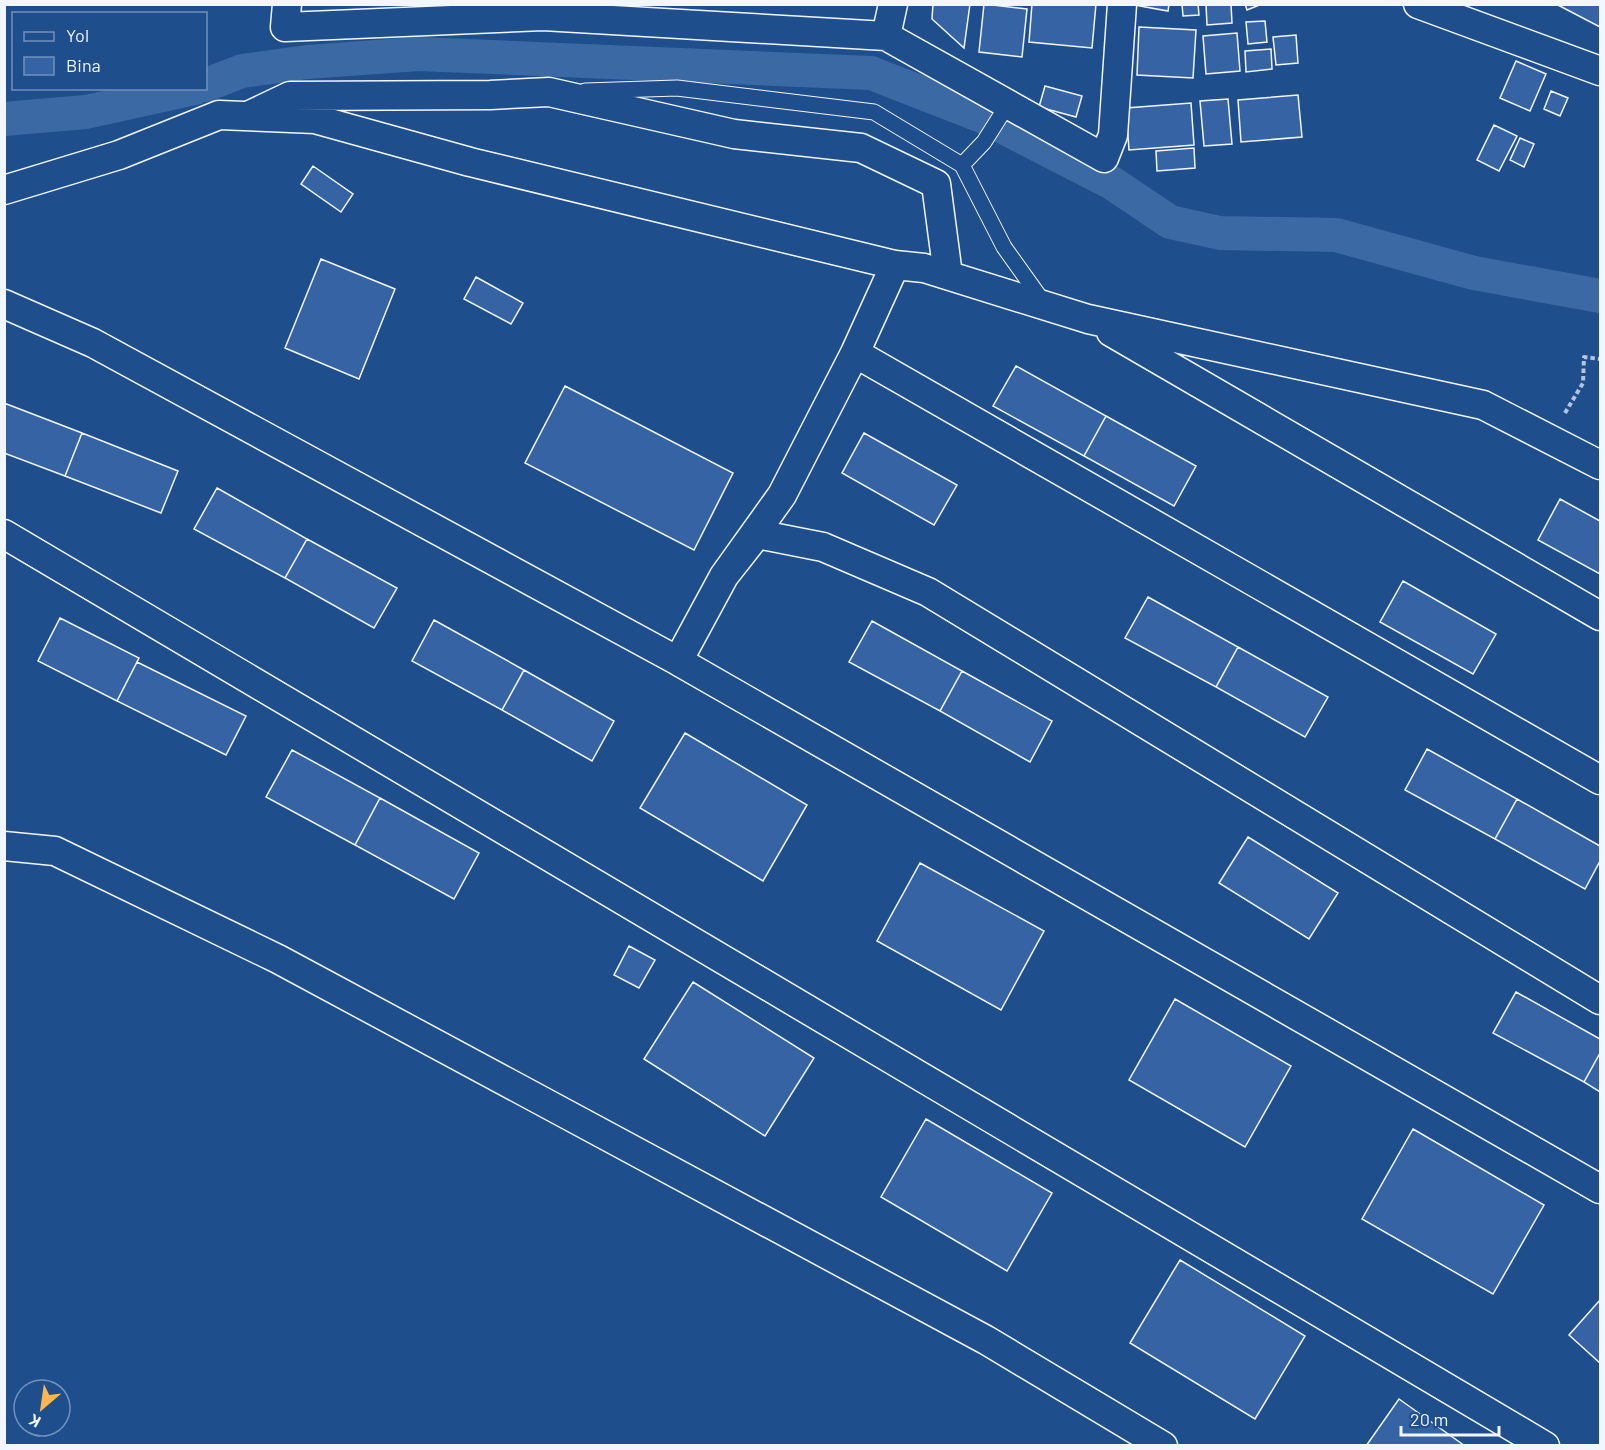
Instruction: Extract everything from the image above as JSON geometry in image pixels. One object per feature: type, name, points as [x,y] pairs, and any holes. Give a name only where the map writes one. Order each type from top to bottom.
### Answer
[{"type":"street","points":[[287,4],[285,27],[510,11],[543,16],[886,36],[1006,107],[1104,158],[1113,135],[1122,4]]},
{"type":"street","points":[[886,36],[893,4]]},
{"type":"street","points":[[1418,4],[1600,71]]},
{"type":"street","points":[[247,116],[290,96],[490,95],[549,92],[734,134],[861,148],[936,184],[948,275]]},
{"type":"street","points":[[4,190],[119,155],[219,116],[315,119],[470,162],[895,266],[924,268],[1088,319],[1483,405],[1600,465]]},
{"type":"street","points":[[678,662],[724,576],[782,495],[855,353],[895,266]]},
{"type":"street","points":[[4,304],[93,342],[678,662],[1600,1189]]},
{"type":"street","points":[[1088,319],[1600,616]]},
{"type":"street","points":[[855,353],[1600,780]]},
{"type":"street","points":[[4,534],[1545,1446]]},
{"type":"street","points":[[724,576],[757,534],[823,547],[928,592],[1600,1000]]},
{"type":"street","points":[[4,846],[55,851],[278,959],[986,1340],[1163,1446]]},
{"type":"lane","points":[[549,92],[676,87],[874,111],[962,165],[1004,248],[1046,306]]},
{"type":"lane","points":[[962,165],[984,142],[1006,107]]},
{"type":"path","points":[[1550,439],[1583,383],[1584,357],[1600,359]]},
{"type":"building","points":[[933,4],[970,4],[964,48],[932,19]]},
{"type":"building","points":[[984,4],[1027,9],[1022,57],[979,52]]},
{"type":"building","points":[[1032,4],[1096,4],[1092,48],[1029,42]]},
{"type":"building","points":[[1129,4],[1169,4],[1168,11]]},
{"type":"building","points":[[1182,4],[1198,4],[1199,15],[1183,16]]},
{"type":"building","points":[[1206,4],[1231,4],[1232,23],[1207,25]]},
{"type":"building","points":[[1245,4],[1262,4],[1247,10]]},
{"type":"building","points":[[1556,4],[1600,4],[1600,27]]},
{"type":"building","points":[[1265,21],[1267,42],[1248,44],[1246,22]]},
{"type":"building","points":[[1139,27],[1196,30],[1193,78],[1137,75]]},
{"type":"building","points":[[1237,33],[1240,71],[1206,74],[1203,36]]},
{"type":"building","points":[[1296,35],[1298,63],[1276,65],[1273,37]]},
{"type":"building","points":[[1271,49],[1272,69],[1246,72],[1245,51]]},
{"type":"building","points":[[1516,61],[1546,74],[1530,111],[1500,98]]},
{"type":"building","points":[[1045,86],[1082,96],[1076,117],[1039,107]]},
{"type":"building","points":[[1551,91],[1568,98],[1560,116],[1544,109]]},
{"type":"building","points":[[1298,95],[1302,137],[1241,142],[1238,100]]},
{"type":"building","points":[[1228,99],[1232,144],[1204,146],[1200,101]]},
{"type":"building","points":[[1191,103],[1194,145],[1129,150],[1126,108]]},
{"type":"building","points":[[1494,125],[1517,136],[1499,171],[1477,160]]},
{"type":"building","points":[[1520,138],[1534,144],[1524,167],[1510,160]]},
{"type":"building","points":[[1194,148],[1195,168],[1157,171],[1156,151]]},
{"type":"building","points":[[313,166],[353,194],[341,212],[301,184]]},
{"type":"building","points":[[321,259],[395,289],[359,379],[285,348]]},
{"type":"building","points":[[476,277],[523,303],[511,324],[464,299]]},
{"type":"building","points":[[1016,366],[1106,416],[1084,456],[993,406]]},
{"type":"building","points":[[565,386],[733,473],[694,550],[525,463]]},
{"type":"building","points":[[4,403],[82,433],[65,476],[4,453]]},
{"type":"building","points":[[1106,416],[1196,466],[1174,506],[1084,456]]},
{"type":"building","points":[[82,433],[178,471],[161,513],[65,476]]},
{"type":"building","points":[[864,433],[957,485],[934,525],[842,473]]},
{"type":"building","points":[[217,488],[307,539],[285,578],[194,529]]},
{"type":"building","points":[[1560,499],[1600,521],[1600,574],[1538,540]]},
{"type":"building","points":[[307,539],[397,588],[374,628],[285,578]]},
{"type":"building","points":[[1403,581],[1496,634],[1473,674],[1380,622]]},
{"type":"building","points":[[1148,597],[1238,647],[1216,687],[1125,638]]},
{"type":"building","points":[[60,618],[139,658],[117,701],[38,661]]},
{"type":"building","points":[[434,620],[524,670],[502,710],[412,661]]},
{"type":"building","points":[[872,621],[962,671],[940,711],[849,662]]},
{"type":"building","points":[[1238,647],[1328,697],[1305,737],[1216,687]]},
{"type":"building","points":[[137,662],[246,716],[226,755],[117,701]]},
{"type":"building","points":[[524,670],[614,721],[592,761],[502,710]]},
{"type":"building","points":[[962,671],[1052,721],[1030,762],[940,711]]},
{"type":"building","points":[[685,733],[807,805],[763,881],[640,808]]},
{"type":"building","points":[[1427,749],[1517,799],[1495,839],[1405,790]]},
{"type":"building","points":[[292,750],[380,798],[355,845],[266,797]]},
{"type":"building","points":[[380,798],[479,853],[454,899],[355,845]]},
{"type":"building","points":[[1517,799],[1600,846],[1600,861],[1585,889],[1495,839]]},
{"type":"building","points":[[1248,837],[1338,893],[1309,939],[1219,883]]},
{"type":"building","points":[[920,863],[1044,931],[1001,1010],[877,941]]},
{"type":"building","points":[[629,946],[655,960],[639,988],[614,975]]},
{"type":"building","points":[[693,982],[814,1058],[765,1136],[644,1059]]},
{"type":"building","points":[[1516,992],[1600,1039],[1600,1053],[1584,1082],[1493,1033]]},
{"type":"building","points":[[1175,999],[1291,1066],[1245,1147],[1129,1080]]},
{"type":"building","points":[[1600,1053],[1600,1092],[1584,1082]]},
{"type":"building","points":[[926,1119],[1052,1193],[1007,1271],[881,1197]]},
{"type":"building","points":[[1413,1129],[1544,1205],[1493,1294],[1362,1219]]},
{"type":"building","points":[[1180,1260],[1305,1336],[1255,1419],[1130,1343]]},
{"type":"building","points":[[1600,1300],[1600,1363],[1569,1335]]},
{"type":"building","points":[[1399,1399],[1465,1446],[1366,1446]]},
{"type":"waterway","points":[[207,85],[242,71],[307,62],[418,54],[871,73],[984,117],[1112,183],[1170,222],[1220,233],[1336,235],[1474,273],[1600,296]]},
{"type":"waterway","points":[[4,119],[86,112],[186,90]]}]
